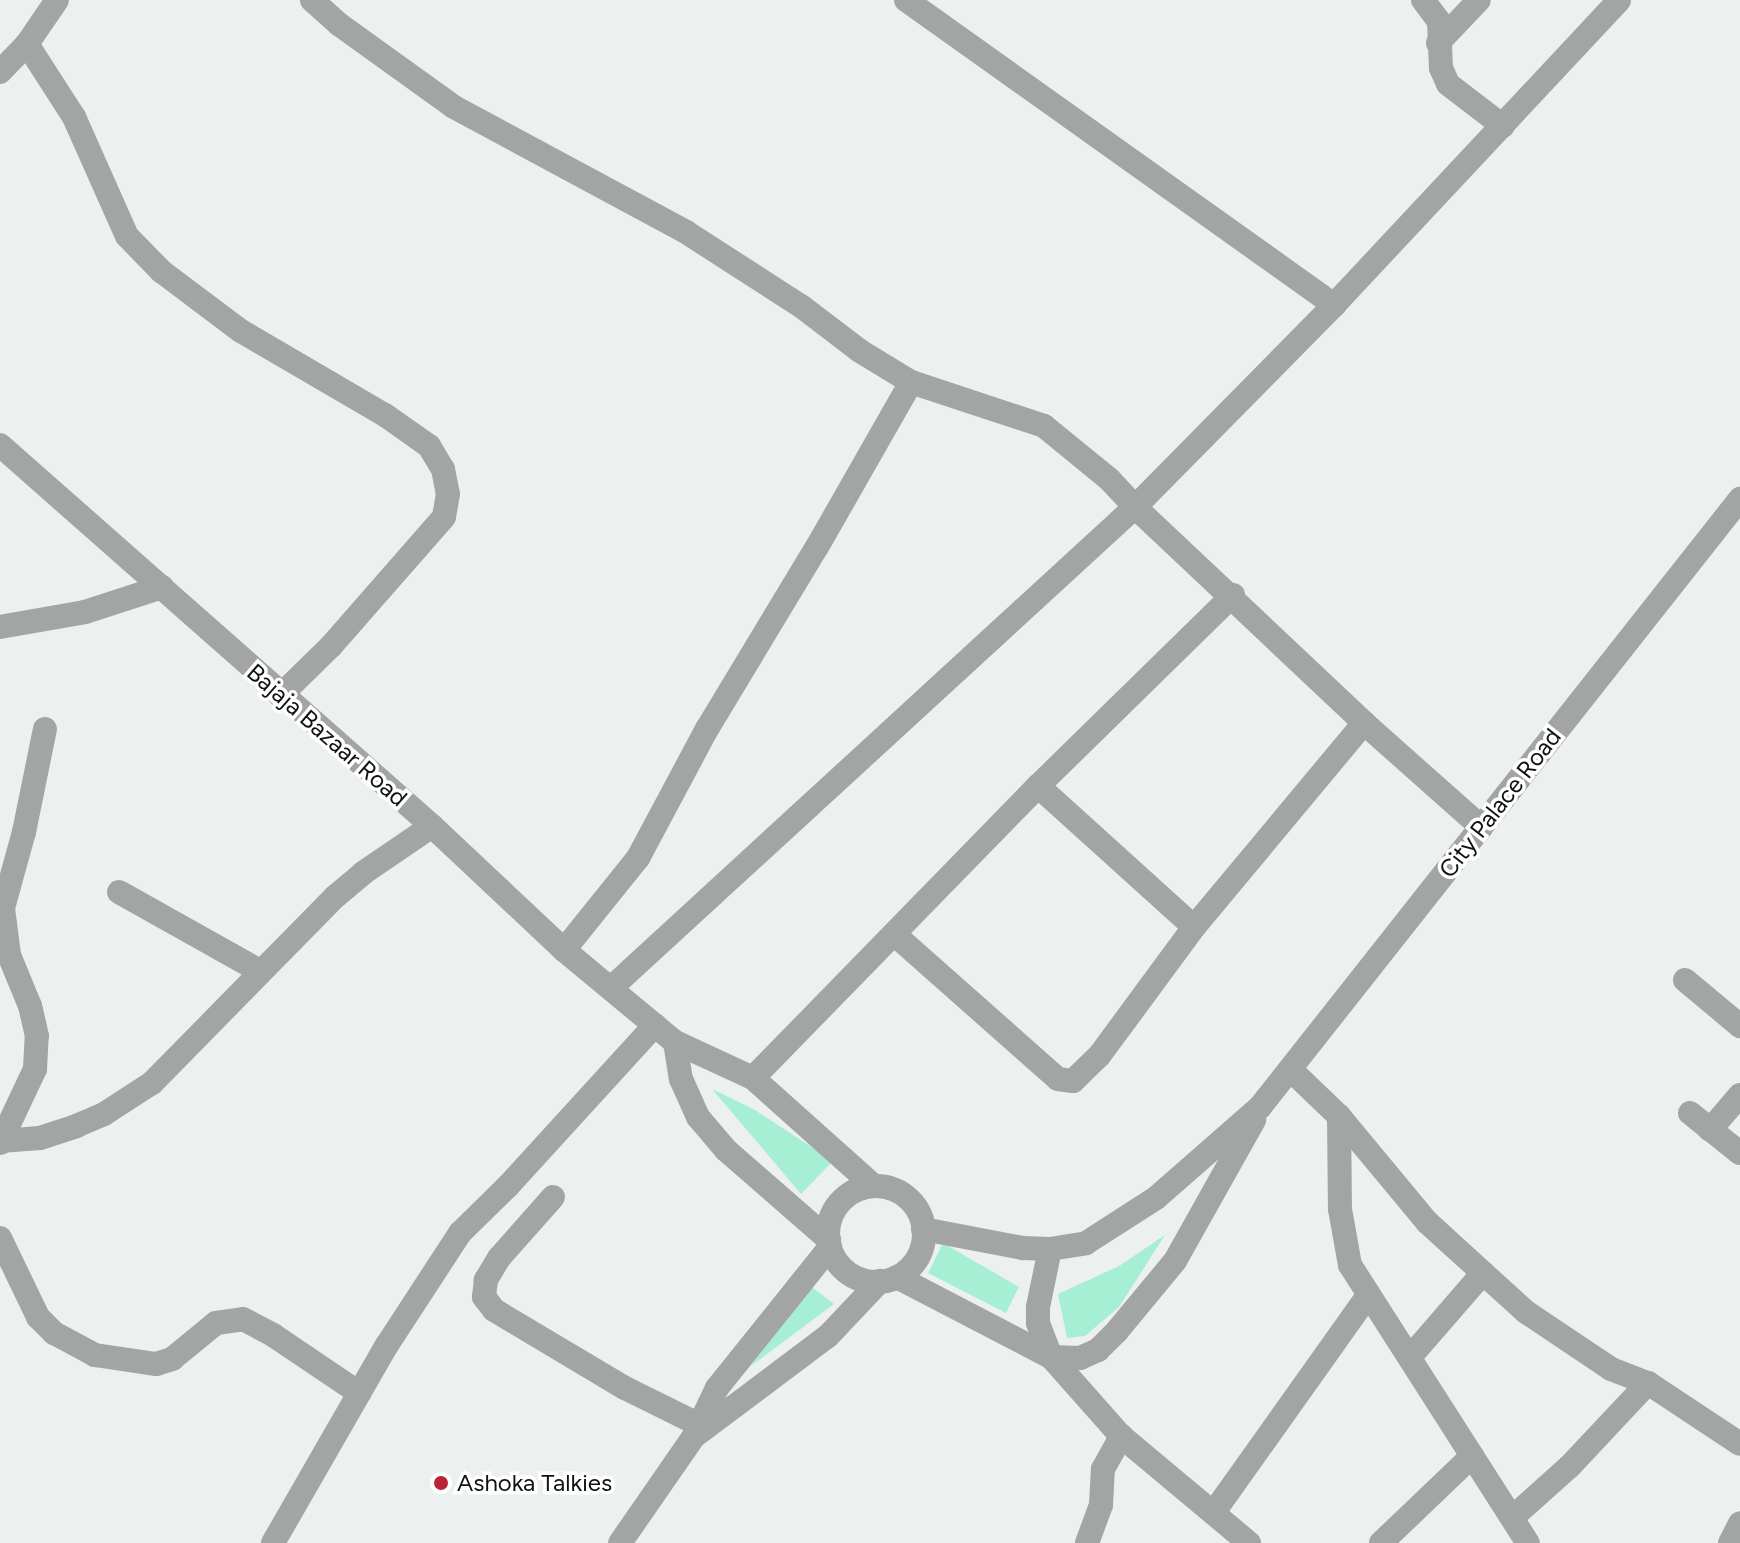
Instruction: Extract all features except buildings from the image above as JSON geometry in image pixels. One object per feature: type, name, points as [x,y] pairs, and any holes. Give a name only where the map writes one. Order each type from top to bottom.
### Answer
[{"type":"street","points":[[0,72],[27,44],[57,0]]},
{"type":"street","points":[[312,0],[340,25],[454,107],[686,232],[801,306],[860,351],[911,382],[1044,426],[1109,479],[1364,723],[1481,827]]},
{"type":"street","points":[[906,0],[1066,117],[1334,305]]},
{"type":"street","points":[[1423,0],[1439,21],[1441,68],[1448,84],[1503,126]]},
{"type":"street","points":[[1438,43],[1479,0]]},
{"type":"street","points":[[611,988],[1135,507],[1334,305],[1619,0]]},
{"type":"street","points":[[27,44],[74,117],[127,236],[152,262],[241,331],[385,415],[429,446],[443,469],[448,494],[444,517],[331,646],[280,696]]},
{"type":"street","points":[[564,950],[638,858],[707,729],[817,547],[911,382]]},
{"type":"street","name":"Bajaja Bazaar Road","points":[[0,445],[280,696],[432,826],[564,950],[655,1025]]},
{"type":"street","name":"City Palace Road","points":[[923,1229],[1009,1246],[1050,1249],[1086,1243],[1156,1198],[1260,1107],[1292,1071],[1740,499]]},
{"type":"street","points":[[0,627],[85,612],[162,587]]},
{"type":"street","points":[[753,1078],[1038,786],[1233,595]]},
{"type":"street","points":[[894,934],[1058,1079],[1073,1081],[1093,1064],[1194,927],[1364,723]]},
{"type":"street","points":[[0,1142],[35,1069],[37,1036],[30,1006],[9,955],[3,908],[24,832],[45,729]]},
{"type":"street","points":[[1038,786],[1194,927]]},
{"type":"street","points":[[0,1142],[40,1138],[76,1126],[104,1114],[152,1083],[352,881],[432,826]]},
{"type":"street","points":[[119,892],[260,971]]},
{"type":"street","points":[[1685,980],[1740,1026]]},
{"type":"street","points":[[273,1543],[359,1393],[460,1233],[508,1186],[655,1025],[675,1042],[753,1078],[874,1186]]},
{"type":"street","points":[[675,1042],[681,1079],[698,1117],[726,1150],[830,1243],[845,1271],[858,1279],[888,1279],[1051,1357]]},
{"type":"street","points":[[1292,1071],[1339,1116],[1427,1222],[1526,1312],[1611,1369],[1648,1383],[1740,1444]]},
{"type":"street","points":[[1710,1130],[1740,1095]]},
{"type":"street","name":"City Palace Road","points":[[1051,1357],[1080,1358],[1098,1350],[1117,1331],[1175,1261],[1260,1107]]},
{"type":"street","points":[[1690,1113],[1740,1153]]},
{"type":"street","points":[[1339,1116],[1344,1240],[1350,1265],[1514,1516],[1528,1543]]},
{"type":"street","points":[[620,1543],[697,1431],[717,1388],[830,1243],[834,1211],[844,1198],[858,1189],[874,1186],[891,1188],[905,1196],[916,1207],[923,1229],[921,1251],[913,1264],[888,1279],[828,1336],[697,1431]]},
{"type":"street","points":[[553,1197],[499,1258],[486,1280],[484,1297],[494,1310],[697,1431]]},
{"type":"street","points":[[0,1238],[38,1317],[54,1333],[95,1355],[156,1364],[172,1359],[216,1323],[243,1319],[273,1335],[359,1393]]},
{"type":"street","points":[[1050,1249],[1038,1307],[1038,1323],[1051,1357],[1121,1436],[1249,1543]]},
{"type":"street","points":[[1411,1356],[1483,1273]]},
{"type":"street","points":[[1214,1512],[1369,1294]]},
{"type":"street","points":[[1514,1516],[1570,1466],[1648,1383]]},
{"type":"street","points":[[1087,1543],[1101,1505],[1103,1469],[1121,1436]]},
{"type":"street","points":[[1381,1543],[1472,1456]]},
{"type":"street","points":[[1730,1543],[1740,1523]]},
{"type":"green space","points":[[712,1089],[755,1110],[833,1161],[801,1194]]},
{"type":"green space","points":[[1165,1235],[1119,1307],[1085,1336],[1067,1338],[1058,1294],[1119,1266]]},
{"type":"green space","points":[[943,1243],[1019,1287],[1006,1313],[928,1273]]},
{"type":"green space","points":[[808,1284],[834,1304],[751,1366]]},
{"type":"place","name":"Ashoka Talkies","points":[[441,1483]]}]
